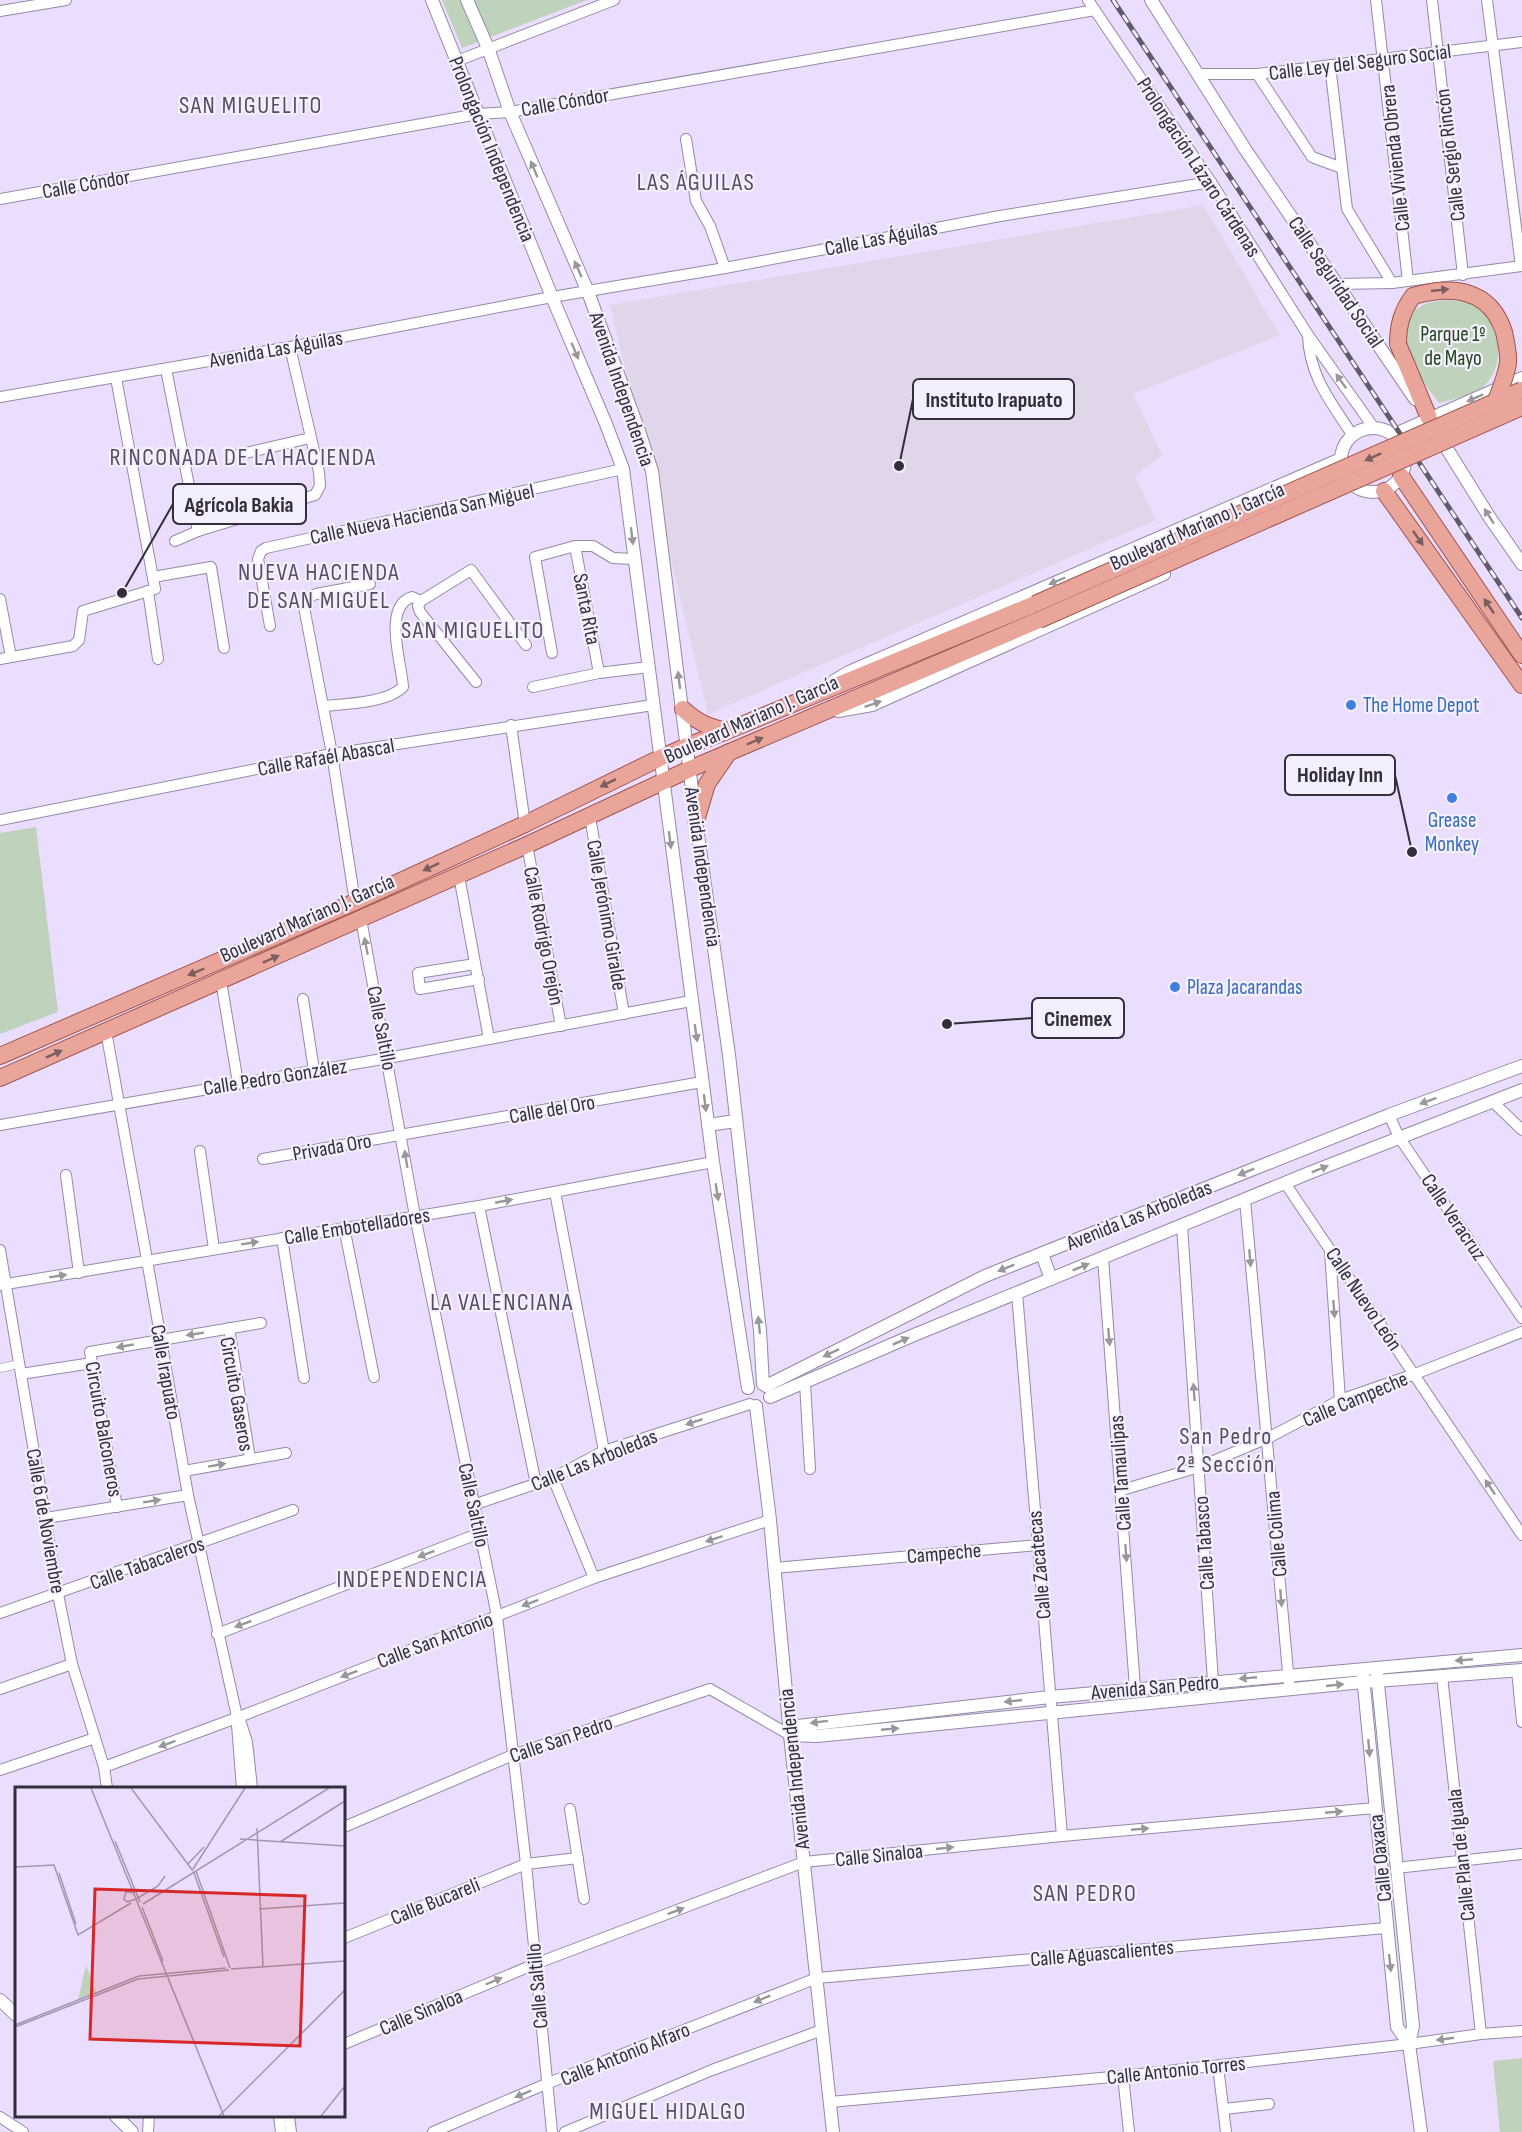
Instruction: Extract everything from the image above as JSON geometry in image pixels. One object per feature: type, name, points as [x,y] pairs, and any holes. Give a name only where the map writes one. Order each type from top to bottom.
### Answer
[{"type":"main road","points":[[1429,418],[1398,344],[1398,328],[1405,307],[1413,296],[1450,289],[1478,297],[1499,317],[1506,339],[1508,361],[1504,382],[1495,403]]},
{"type":"main road","name":"Boulevard Mariano J. García","points":[[0,1077],[459,876],[690,769],[816,715],[1522,390]]},
{"type":"main road","name":"Boulevard Mariano J. García","points":[[0,1056],[355,902],[687,746],[812,696],[1037,612],[1522,407]]},
{"type":"main road","points":[[1403,470],[1522,655]]},
{"type":"main road","points":[[1384,490],[1522,685]]},
{"type":"main road","points":[[683,709],[699,723],[709,728],[728,731]]},
{"type":"main road","points":[[696,821],[708,784],[729,752]]},
{"type":"street","points":[[0,11],[66,0]]},
{"type":"street","name":"Prolongación Independencia","points":[[432,0],[552,297]]},
{"type":"street","name":"Prolongación Independencia","points":[[467,0],[488,48],[510,112],[558,223]]},
{"type":"street","points":[[457,61],[614,0]]},
{"type":"street","name":"Prolongación Lázaro Cárdenas","points":[[1088,0],[1211,182],[1308,335],[1374,428]]},
{"type":"street","name":"Calle Seguridad Social","points":[[1150,0],[1245,149],[1429,418],[1490,518],[1522,564]]},
{"type":"street","name":"Calle Vivienda Obrera","points":[[1376,0],[1408,281]]},
{"type":"street","name":"Calle Sergio Rincón","points":[[1432,0],[1463,274]]},
{"type":"street","points":[[1338,284],[1392,283],[1521,266],[1487,0]]},
{"type":"street","name":"Calle Cóndor","points":[[0,199],[478,114],[510,112],[1095,10]]},
{"type":"street","name":"Calle Ley del Seguro Social","points":[[1198,74],[1257,74],[1522,42]]},
{"type":"street","points":[[1330,65],[1347,208],[1392,283]]},
{"type":"street","points":[[1257,74],[1312,157],[1342,168]]},
{"type":"street","points":[[686,139],[696,201],[710,226],[725,268]]},
{"type":"street","name":"Calle Las Águilas","points":[[552,297],[725,268],[1000,216],[1211,182]]},
{"type":"street","name":"Avenida Independencia","points":[[558,223],[588,292],[652,471],[696,821],[725,1026],[766,1389]]},
{"type":"street","name":"Avenida Independencia","points":[[552,297],[623,469],[691,1002],[748,1388]]},
{"type":"street","name":"Avenida Las Águilas","points":[[0,398],[290,347],[552,297]]},
{"type":"street","points":[[1308,335],[1311,366],[1353,435]]},
{"type":"street","points":[[175,541],[198,531],[315,495],[320,486],[320,472],[290,347]]},
{"type":"street","points":[[166,369],[198,531]]},
{"type":"street","points":[[0,599],[6,658],[73,646],[79,640],[83,611],[155,590],[116,378]]},
{"type":"street","points":[[1393,435],[1522,378]]},
{"type":"street","points":[[1403,470],[1403,448],[1387,431],[1374,428],[1359,431],[1353,435],[1343,450],[1341,459],[1343,469],[1347,479],[1354,486],[1369,492],[1384,490],[1391,487],[1403,470],[1446,447],[1522,414]]},
{"type":"street","points":[[233,456],[310,438]]},
{"type":"street","points":[[812,696],[849,672],[1341,459]]},
{"type":"street","name":"Calle Nueva Hacienda San Miguel","points":[[270,626],[258,559],[261,550],[623,469]]},
{"type":"street","points":[[1303,475],[1315,485],[1318,494],[1317,503]]},
{"type":"street","points":[[816,715],[872,705],[1354,486]]},
{"type":"street","points":[[552,654],[535,557],[575,546],[593,546],[613,558],[634,559]]},
{"type":"street","name":"Santa Rita","points":[[575,546],[599,673]]},
{"type":"street","points":[[1111,558],[1110,578],[1124,592]]},
{"type":"street","points":[[153,577],[210,567],[224,648]]},
{"type":"street","points":[[421,607],[471,570],[526,645]]},
{"type":"street","points":[[355,902],[324,706],[304,607],[308,597],[316,594],[370,584]]},
{"type":"street","points":[[148,591],[158,659]]},
{"type":"street","points":[[324,706],[365,701],[394,694],[403,687],[396,615],[407,599],[412,597],[476,682]]},
{"type":"street","points":[[534,687],[599,673],[649,666]]},
{"type":"street","name":"Calle Rafaél Abascal","points":[[0,820],[332,754],[653,705]]},
{"type":"street","points":[[511,725],[525,824]]},
{"type":"street","name":"Calle Jerónimo Giralde","points":[[590,817],[624,1014]]},
{"type":"street","name":"Calle Rodrigo Orejón","points":[[527,845],[561,1026]]},
{"type":"street","points":[[459,876],[489,1039]]},
{"type":"street","name":"Calle Saltillo","points":[[361,919],[415,1216],[497,1616],[526,1864],[552,2132]]},
{"type":"street","points":[[475,964],[417,973],[420,989],[479,979]]},
{"type":"street","points":[[221,981],[238,1083]]},
{"type":"street","points":[[303,999],[314,1070]]},
{"type":"street","name":"Calle Pedro González","points":[[0,1125],[387,1058],[691,1002]]},
{"type":"street","name":"Calle Irapuato","points":[[106,1031],[197,1545],[237,1716],[247,1742],[252,1787]]},
{"type":"street","name":"Avenida Las Arboledas","points":[[766,1389],[985,1276],[1389,1115],[1522,1066]]},
{"type":"street","name":"Calle del Oro","points":[[402,1135],[702,1082]]},
{"type":"street","points":[[1464,1088],[1473,1108]]},
{"type":"street","name":"Avenida Las Arboledas","points":[[766,1389],[805,1383],[1285,1183],[1522,1090]]},
{"type":"street","points":[[1492,1101],[1522,1130]]},
{"type":"street","name":"Calle Veracruz","points":[[1389,1115],[1400,1137],[1522,1318]]},
{"type":"street","points":[[708,1125],[736,1121]]},
{"type":"street","name":"Privada Oro","points":[[263,1159],[402,1135]]},
{"type":"street","points":[[200,1151],[214,1249]]},
{"type":"street","name":"Calle Embotelladores","points":[[3,1284],[479,1206],[713,1162]]},
{"type":"street","points":[[66,1175],[79,1273]]},
{"type":"street","name":"Calle Nuevo León","points":[[1285,1183],[1522,1535]]},
{"type":"street","points":[[555,1192],[604,1451]]},
{"type":"street","name":"Calle Colima","points":[[1245,1200],[1289,1690]]},
{"type":"street","points":[[479,1206],[536,1484]]},
{"type":"street","name":"Calle Tabasco","points":[[1182,1226],[1213,1681]]},
{"type":"street","points":[[344,1227],[374,1377]]},
{"type":"street","points":[[282,1238],[304,1378]]},
{"type":"street","name":"Calle 6 de Noviembre","points":[[0,1250],[3,1284],[20,1369],[58,1594],[72,1664],[104,1767],[107,1787]]},
{"type":"street","points":[[1330,1250],[1340,1400]]},
{"type":"street","points":[[1042,1254],[1051,1279]]},
{"type":"street","name":"Calle Tamaulipas","points":[[1103,1258],[1135,1688]]},
{"type":"street","points":[[731,1282],[754,1279]]},
{"type":"street","name":"Calle Zacatecas","points":[[1017,1293],[1062,1836]]},
{"type":"street","points":[[229,1328],[261,1323]]},
{"type":"street","name":"Circuito Gaseros","points":[[160,1339],[229,1328],[250,1459],[184,1471]]},
{"type":"street","name":"Calle Campeche","points":[[1122,1490],[1199,1467],[1268,1438],[1340,1400],[1415,1374],[1522,1332]]},
{"type":"street","name":"Circuito Balconeros","points":[[160,1339],[90,1352],[117,1507],[188,1495]]},
{"type":"street","points":[[0,1368],[20,1369],[92,1363]]},
{"type":"street","points":[[757,1383],[766,1389],[765,1405],[753,1405],[747,1399],[748,1388],[757,1383]]},
{"type":"street","points":[[805,1383],[810,1469]]},
{"type":"street","name":"Avenida Independencia","points":[[753,1405],[770,1520],[786,1730],[804,1862],[832,2132]]},
{"type":"street","name":"Calle Las Arboledas","points":[[473,1505],[553,1478],[604,1451],[753,1405]]},
{"type":"street","points":[[250,1459],[286,1453]]},
{"type":"street","points":[[553,1478],[594,1578]]},
{"type":"street","points":[[46,1518],[117,1507]]},
{"type":"street","name":"Calle Tabacaleros","points":[[0,1613],[293,1510]]},
{"type":"street","name":"Calle San Antonio","points":[[104,1767],[594,1578],[770,1520]]},
{"type":"street","points":[[217,1634],[480,1533]]},
{"type":"street","name":"Campeche","points":[[774,1568],[1038,1545]]},
{"type":"street","name":"Avenida San Pedro","points":[[786,1730],[1050,1696],[1522,1655]]},
{"type":"street","points":[[0,1689],[72,1664]]},
{"type":"street","name":"Calle Oaxaca","points":[[1376,1667],[1413,2026],[1409,2044],[1421,2132]]},
{"type":"street","name":"Calle Oaxaca","points":[[1362,1668],[1397,2027],[1409,2044]]},
{"type":"street","points":[[1519,1670],[1522,1722]]},
{"type":"street","name":"Avenida San Pedro","points":[[786,1730],[817,1736],[1363,1682],[1519,1670]]},
{"type":"street","name":"Calle Plan de Iguala","points":[[1442,1676],[1481,2034]]},
{"type":"street","name":"Calle San Pedro","points":[[345,1827],[513,1755],[710,1689],[786,1730]]},
{"type":"street","name":"Calle Irapuato","points":[[237,1716],[242,1787]]},
{"type":"street","points":[[0,1770],[95,1738]]},
{"type":"street","name":"Calle Sinaloa","points":[[345,2044],[535,1964],[804,1862],[1375,1808]]},
{"type":"street","points":[[570,1809],[584,1899]]},
{"type":"street","points":[[1396,1868],[1522,1854]]},
{"type":"street","name":"Calle Bucareli","points":[[345,1938],[526,1864],[578,1858]]},
{"type":"street","points":[[1385,1909],[1401,1908]]},
{"type":"street","name":"Calle Aguascalientes","points":[[817,1978],[1386,1928]]},
{"type":"street","name":"Calle Antonio Alfaro","points":[[434,2132],[546,2084],[817,1978]]},
{"type":"street","points":[[0,2000],[15,2014]]},
{"type":"street","points":[[565,2132],[712,2070],[822,2030]]},
{"type":"street","name":"Calle Antonio Torres","points":[[830,2102],[1123,2076],[1522,2031]]},
{"type":"street","points":[[1218,2066],[1226,2132]]},
{"type":"street","points":[[1123,2076],[1129,2132]]},
{"type":"street","points":[[1224,2109],[1269,2103]]},
{"type":"street","points":[[0,2116],[23,2132]]},
{"type":"street","points":[[118,2117],[132,2132]]},
{"type":"street","points":[[148,2132],[149,2117]]},
{"type":"street","points":[[279,2117],[281,2132]]},
{"type":"street","points":[[289,2117],[291,2132]]},
{"type":"shaded area","points":[[1203,205],[1280,335],[1133,394],[1162,455],[1135,476],[1156,520],[708,714],[610,305]]},
{"type":"green space","points":[[442,0],[587,0],[462,48]]},
{"type":"green space","name":"Parque 1º de Mayo","points":[[1446,300],[1467,303],[1483,311],[1495,330],[1498,353],[1492,375],[1482,388],[1439,403],[1420,378],[1404,347],[1406,320],[1411,312],[1427,303]]},
{"type":"green space","points":[[36,827],[58,1012],[0,1034],[0,833]]},
{"type":"green space","points":[[1522,2058],[1522,2132],[1500,2132],[1493,2061]]},
{"type":"railway","points":[[1113,0],[1522,618]]},
{"type":"place","name":"Instituto Irapuato","points":[[899,466]]},
{"type":"place","name":"Agrícola Bakia","points":[[122,593]]},
{"type":"place","name":"The Home Depot","points":[[1351,705]]},
{"type":"place","name":"Grease Monkey","points":[[1452,798]]},
{"type":"place","name":"Holiday Inn","points":[[1412,852]]},
{"type":"place","name":"Plaza Jacarandas","points":[[1175,987]]},
{"type":"place","name":"Cinemex","points":[[947,1024]]},
{"type":"district","name":"SAN MIGUELITO","points":[[251,105]]},
{"type":"district","name":"LAS ÁGUILAS","points":[[696,182]]},
{"type":"district","name":"RINCONADA DE LA HACIENDA","points":[[243,457]]},
{"type":"district","name":"NUEVA HACIENDA DE SAN MIGUEL","points":[[319,586]]},
{"type":"district","name":"SAN MIGUELITO","points":[[473,630]]},
{"type":"district","name":"LA VALENCIANA","points":[[502,1302]]},
{"type":"district","name":"San Pedro 2ª Sección","points":[[1226,1450]]},
{"type":"district","name":"INDEPENDENCIA","points":[[412,1579]]},
{"type":"district","name":"SAN PEDRO","points":[[1085,1893]]},
{"type":"district","name":"MIGUEL HIDALGO","points":[[668,2111]]}]
